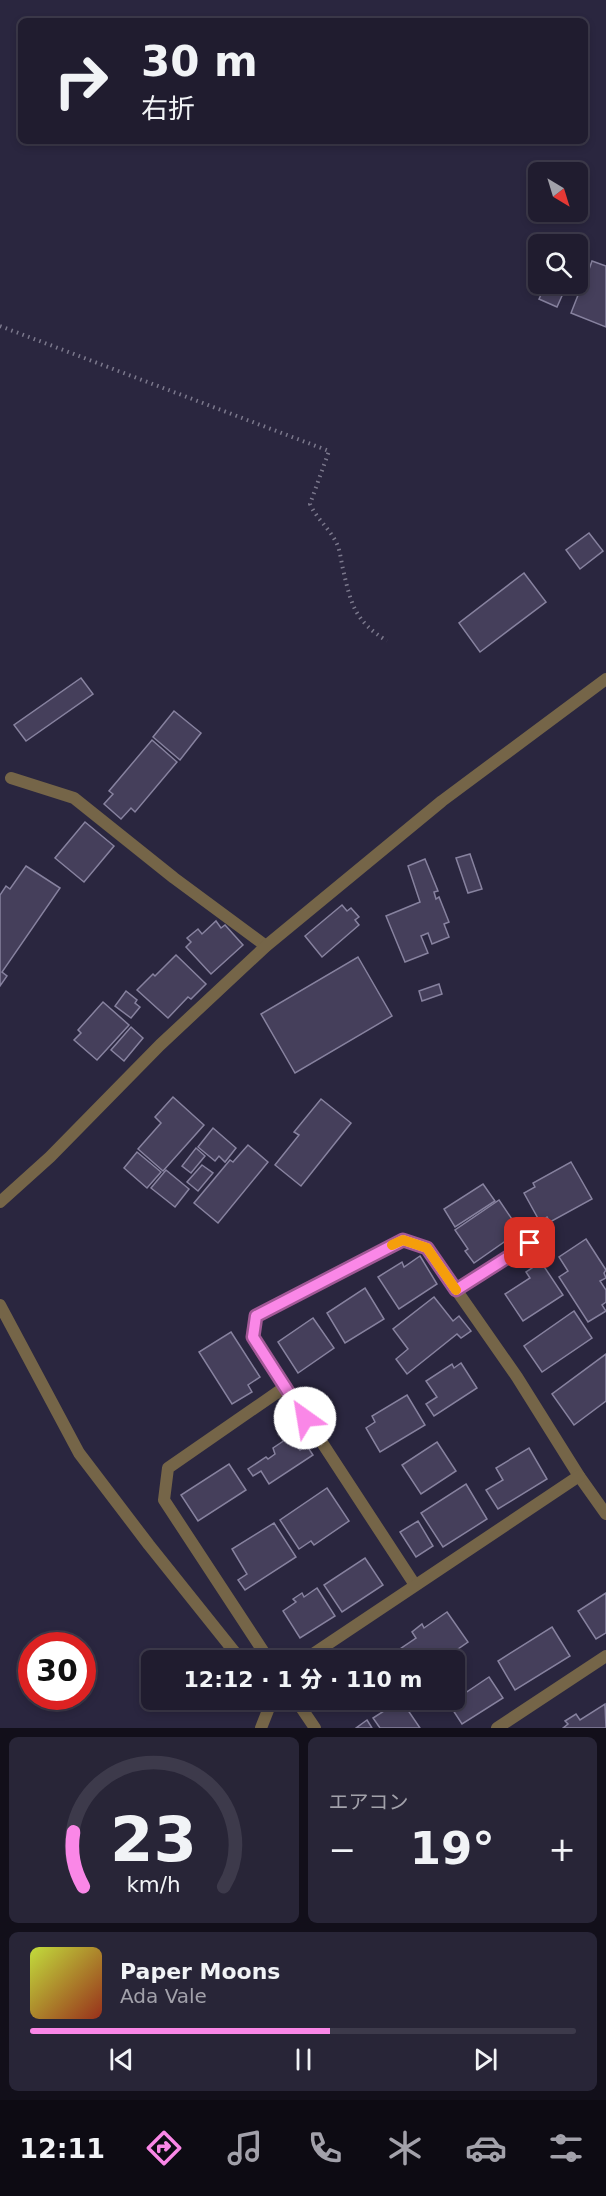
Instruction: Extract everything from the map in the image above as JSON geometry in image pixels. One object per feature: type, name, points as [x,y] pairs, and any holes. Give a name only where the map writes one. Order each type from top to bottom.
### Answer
[{"type":"street","points":[[0,1202],[50,1157],[160,1045],[266,946],[442,801],[606,679]]},
{"type":"street","points":[[11,778],[74,798],[199,897],[266,946]]},
{"type":"street","points":[[456,1290],[549,1232]]},
{"type":"street","points":[[415,1585],[253,1337],[256,1316],[403,1240],[427,1248],[517,1377],[579,1476],[606,1514]]},
{"type":"street","points":[[0,1305],[79,1453],[128,1519],[233,1650]]},
{"type":"street","points":[[262,1650],[164,1500],[168,1468],[285,1387]]},
{"type":"street","points":[[320,1650],[579,1476]]},
{"type":"street","points":[[497,1728],[606,1656]]},
{"type":"street","points":[[261,1728],[268,1710]]},
{"type":"street","points":[[303,1710],[315,1728]]},
{"type":"path","points":[[0,326],[328,451],[310,504],[337,543],[346,585],[358,618],[371,631],[387,641]]},
{"type":"building","points":[[592,261],[606,266],[606,327],[571,313],[578,294],[588,294],[588,272]]},
{"type":"building","points":[[541,294],[563,294],[557,307],[539,299]]},
{"type":"building","points":[[589,533],[603,551],[580,569],[566,550]]},
{"type":"building","points":[[524,573],[546,602],[480,652],[459,623]]},
{"type":"building","points":[[81,678],[93,694],[26,741],[14,725]]},
{"type":"building","points":[[174,711],[201,733],[180,760],[153,737]]},
{"type":"building","points":[[152,740],[177,762],[135,812],[131,808],[121,819],[104,804],[113,794],[109,791]]},
{"type":"building","points":[[85,822],[114,846],[84,882],[55,858]]},
{"type":"building","points":[[470,854],[482,889],[468,893],[456,858]]},
{"type":"building","points":[[425,859],[438,891],[434,892],[436,899],[439,897],[449,922],[444,924],[449,937],[432,944],[428,933],[421,936],[428,953],[405,962],[386,916],[420,902],[408,866]]},
{"type":"building","points":[[26,866],[60,888],[2,972],[7,976],[0,986],[0,895],[6,886],[10,889]]},
{"type":"building","points":[[342,905],[347,911],[351,908],[359,917],[355,920],[359,925],[322,957],[305,936]]},
{"type":"building","points":[[216,921],[221,928],[225,925],[243,945],[211,974],[186,947],[191,942],[187,938],[198,929],[202,934]]},
{"type":"building","points":[[176,955],[206,984],[191,999],[188,997],[168,1018],[137,990]]},
{"type":"building","points":[[358,957],[392,1016],[295,1073],[261,1014]]},
{"type":"building","points":[[439,984],[442,994],[422,1001],[419,991]]},
{"type":"building","points":[[126,991],[137,1000],[135,1003],[140,1007],[131,1018],[115,1006]]},
{"type":"building","points":[[103,1002],[129,1025],[97,1060],[74,1040],[81,1033],[78,1030]]},
{"type":"building","points":[[131,1027],[143,1038],[124,1061],[111,1050]]},
{"type":"building","points":[[173,1097],[204,1125],[163,1171],[138,1149],[161,1123],[155,1117]]},
{"type":"building","points":[[321,1099],[351,1123],[301,1186],[275,1165],[299,1135],[294,1132]]},
{"type":"building","points":[[213,1128],[236,1148],[225,1162],[219,1156],[215,1161],[198,1147]]},
{"type":"building","points":[[248,1145],[268,1162],[218,1223],[194,1203],[230,1160],[233,1162]]},
{"type":"building","points":[[196,1148],[205,1156],[191,1173],[182,1166]]},
{"type":"building","points":[[137,1152],[161,1172],[147,1188],[124,1168]]},
{"type":"building","points":[[571,1162],[592,1199],[550,1222],[547,1217],[540,1222],[524,1193],[535,1187],[533,1183]]},
{"type":"building","points":[[202,1165],[213,1173],[198,1191],[187,1182]]},
{"type":"building","points":[[166,1170],[189,1189],[175,1207],[151,1188]]},
{"type":"building","points":[[483,1184],[495,1201],[455,1227],[444,1209]]},
{"type":"building","points":[[499,1200],[520,1231],[474,1263],[465,1251],[468,1249],[455,1230]]},
{"type":"building","points":[[586,1239],[606,1270],[604,1273],[606,1278],[600,1281],[606,1290],[606,1302],[602,1305],[606,1311],[588,1322],[559,1277],[568,1271],[559,1257]]},
{"type":"building","points":[[420,1256],[437,1284],[399,1309],[378,1277],[402,1262],[404,1267]]},
{"type":"building","points":[[541,1262],[563,1295],[523,1321],[505,1294],[530,1278],[526,1272]]},
{"type":"building","points":[[365,1288],[384,1319],[345,1343],[327,1313]]},
{"type":"building","points":[[434,1297],[453,1321],[459,1316],[471,1331],[461,1338],[457,1334],[407,1374],[396,1359],[408,1349],[393,1329]]},
{"type":"building","points":[[574,1311],[592,1338],[542,1372],[524,1346]]},
{"type":"building","points":[[313,1318],[334,1348],[298,1373],[278,1342]]},
{"type":"building","points":[[231,1332],[260,1377],[248,1385],[252,1392],[232,1404],[199,1352]]},
{"type":"building","points":[[606,1354],[606,1401],[574,1425],[552,1394]]},
{"type":"building","points":[[461,1363],[477,1388],[434,1416],[426,1404],[437,1397],[426,1381],[452,1364],[454,1368]]},
{"type":"building","points":[[407,1395],[425,1425],[380,1452],[366,1428],[375,1422],[372,1416]]},
{"type":"building","points":[[291,1436],[300,1450],[307,1446],[313,1455],[269,1484],[261,1471],[253,1476],[248,1469],[275,1454],[273,1448]]},
{"type":"building","points":[[437,1442],[456,1471],[421,1494],[402,1465]]},
{"type":"building","points":[[529,1448],[547,1479],[498,1509],[486,1490],[503,1480],[496,1468]]},
{"type":"building","points":[[229,1464],[246,1490],[198,1521],[181,1495]]},
{"type":"building","points":[[466,1484],[487,1519],[443,1547],[421,1513]]},
{"type":"building","points":[[327,1488],[349,1521],[314,1545],[311,1541],[299,1549],[280,1520]]},
{"type":"building","points":[[418,1521],[433,1546],[416,1557],[400,1532]]},
{"type":"building","points":[[274,1523],[296,1557],[245,1590],[238,1580],[247,1574],[232,1549]]},
{"type":"building","points":[[365,1558],[383,1585],[342,1612],[324,1585]]},
{"type":"building","points":[[317,1588],[335,1616],[300,1638],[283,1611],[296,1602],[293,1599],[302,1593],[304,1597]]},
{"type":"building","points":[[606,1593],[606,1633],[596,1639],[578,1611]]},
{"type":"building","points":[[447,1612],[468,1642],[456,1650],[401,1650],[416,1638],[412,1632],[422,1624],[424,1628]]},
{"type":"building","points":[[552,1627],[570,1656],[515,1690],[498,1661]]},
{"type":"building","points":[[489,1677],[503,1698],[462,1724],[453,1710],[465,1710],[465,1693]]},
{"type":"building","points":[[605,1704],[606,1728],[563,1728],[568,1724],[565,1721],[576,1714],[580,1720]]},
{"type":"building","points":[[385,1710],[408,1710],[420,1728],[380,1728],[373,1718]]},
{"type":"building","points":[[367,1720],[372,1728],[356,1728]]},
{"type":"slow traffic","points":[[392,1245],[403,1240],[427,1248],[456,1290]]},
{"type":"route","points":[[305,1418],[253,1337],[256,1316],[403,1240],[427,1248],[456,1290],[530,1243]]}]
